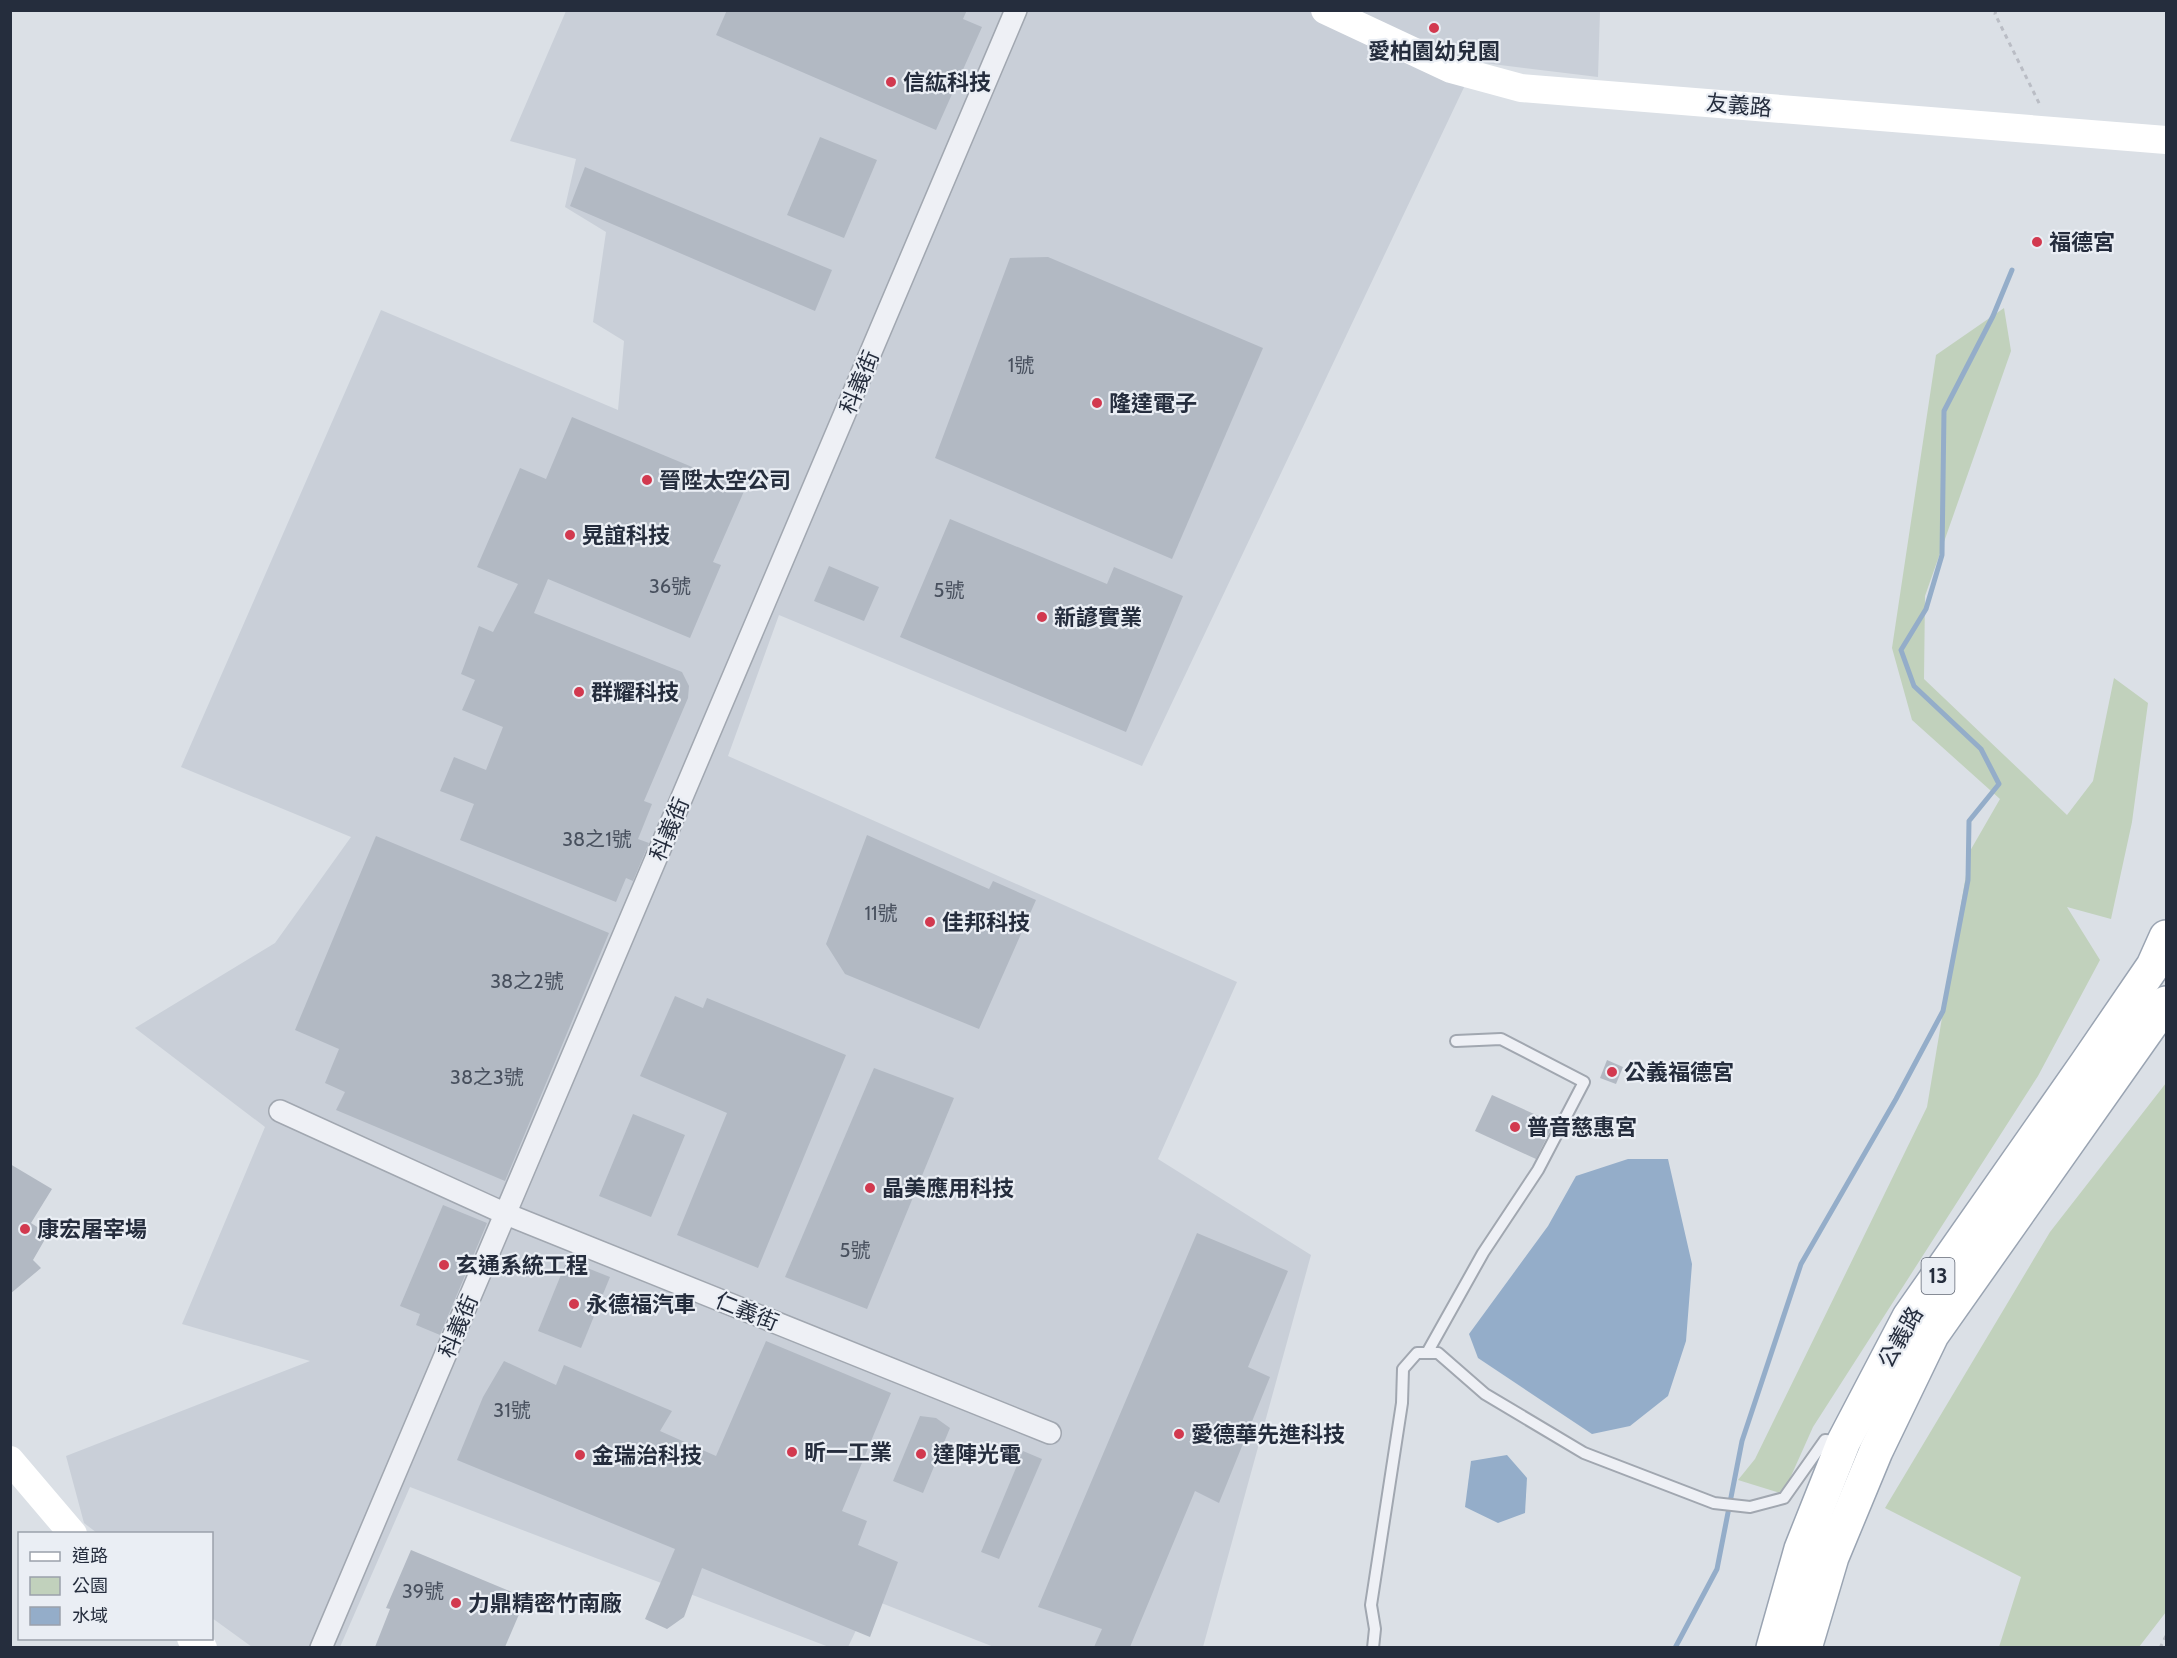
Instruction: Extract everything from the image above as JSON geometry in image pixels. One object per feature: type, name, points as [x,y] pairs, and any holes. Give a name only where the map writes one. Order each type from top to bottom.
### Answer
[{"type":"main road","name":"公義路","points":[[1804,1647],[1832,1557],[1860,1446],[1909,1317],[2159,973],[2166,937]]},
{"type":"main road","name":"公義路","points":[[1773,1647],[1801,1549],[1860,1446],[1932,1335],[2166,1003]]},
{"type":"street","name":"科義街","points":[[321,1647],[1016,10]]},
{"type":"street","name":"友義路","points":[[1325,10],[1451,69],[1521,88],[2166,140]]},
{"type":"street","name":"仁義街","points":[[280,1111],[506,1214],[1050,1433]]},
{"type":"street","points":[[10,1460],[73,1532]]},
{"type":"lane","points":[[1427,1353],[1483,1252],[1538,1170],[1584,1082],[1501,1039],[1456,1041]]},
{"type":"lane","points":[[1373,1647],[1375,1629],[1371,1605],[1402,1403],[1403,1369],[1417,1353],[1438,1353],[1485,1394],[1584,1453],[1714,1503],[1750,1507],[1784,1498],[1825,1440],[1860,1446]]},
{"type":"path","points":[[1996,10],[1995,14],[2053,131]]},
{"type":"path","points":[[2160,1647],[2166,1636]]},
{"type":"shaded area","points":[[566,11],[1600,11],[1598,77],[1476,62],[1142,766],[779,615],[728,756],[1237,982],[1158,1159],[1311,1255],[1203,1647],[994,1647],[871,1599],[848,1647],[829,1647],[410,1487],[340,1647],[252,1647],[213,1619],[213,1532],[96,1532],[84,1523],[66,1456],[310,1361],[182,1324],[265,1127],[135,1028],[275,943],[351,837],[181,767],[381,310],[618,410],[624,341],[593,322],[606,232],[565,207],[576,159],[510,141]]},
{"type":"green space","points":[[2004,308],[2011,351],[1925,596],[1924,679],[2067,815],[2093,781],[2114,678],[2148,703],[2132,822],[2111,919],[2067,907],[2100,960],[2038,1076],[1813,1427],[1783,1494],[1738,1480],[1755,1459],[1927,1107],[1970,851],[2000,799],[1912,720],[1892,648],[1936,355]]},
{"type":"green space","points":[[2166,1083],[2166,1612],[2139,1647],[1999,1647],[2021,1577],[1885,1508],[2050,1232]]},
{"type":"water","points":[[1628,1159],[1668,1159],[1692,1264],[1686,1341],[1668,1396],[1630,1426],[1592,1434],[1478,1358],[1469,1334],[1548,1226],[1576,1176]]},
{"type":"water","points":[[1507,1455],[1527,1478],[1525,1513],[1498,1523],[1465,1507],[1471,1461]]},
{"type":"building","name":"信紘科技","points":[[727,10],[967,10],[963,19],[982,27],[936,130],[716,35]]},
{"type":"building","points":[[820,137],[877,160],[844,238],[787,215]]},
{"type":"building","points":[[585,167],[832,270],[815,311],[570,206]]},
{"type":"building","name":"隆達電子","points":[[1048,257],[1263,348],[1172,559],[935,458],[1010,258]]},
{"type":"building","points":[[572,417],[745,489],[713,562],[721,565],[690,638],[548,579],[534,613],[682,672],[689,686],[688,698],[644,801],[652,804],[638,839],[649,843],[633,881],[626,878],[616,902],[460,840],[474,804],[440,791],[454,757],[486,770],[503,727],[462,710],[475,680],[461,674],[479,626],[493,632],[518,584],[477,567],[520,468],[546,479]]},
{"type":"building","name":"新諺實業","points":[[950,519],[1107,584],[1114,567],[1183,596],[1126,732],[900,637]]},
{"type":"building","points":[[829,566],[879,587],[864,621],[814,601]]},
{"type":"building","name":"佳邦科技","points":[[867,835],[989,889],[993,881],[1036,900],[979,1029],[845,974],[826,944]]},
{"type":"building","points":[[376,836],[609,933],[505,1181],[336,1110],[345,1092],[325,1083],[339,1049],[295,1030]]},
{"type":"building","points":[[675,996],[703,1008],[707,998],[846,1055],[758,1268],[677,1235],[727,1113],[640,1076]]},
{"type":"building","name":"公義福德宮","points":[[1607,1060],[1623,1067],[1616,1084],[1600,1078]]},
{"type":"building","name":"晶美應用科技","points":[[874,1068],[954,1098],[867,1309],[785,1277]]},
{"type":"building","name":"普音慈惠宮","points":[[1492,1095],[1554,1123],[1536,1159],[1475,1131]]},
{"type":"building","points":[[633,1114],[685,1135],[651,1217],[599,1196]]},
{"type":"building","name":"康宏屠宰場","points":[[10,1164],[52,1189],[31,1223],[48,1234],[33,1260],[41,1268],[10,1294]]},
{"type":"building","name":"玄通系統工程","points":[[443,1205],[487,1223],[440,1335],[416,1325],[420,1314],[400,1306]]},
{"type":"building","name":"愛德華先進科技","points":[[1197,1233],[1288,1271],[1248,1367],[1270,1377],[1219,1503],[1195,1491],[1130,1647],[1094,1647],[1102,1629],[1038,1607]]},
{"type":"building","name":"永德福汽車","points":[[567,1260],[610,1277],[581,1348],[538,1331]]},
{"type":"building","points":[[766,1341],[891,1393],[842,1511],[867,1521],[858,1545],[898,1562],[870,1637],[702,1568],[684,1617],[667,1629],[645,1619],[675,1549],[457,1460],[483,1397],[504,1361],[556,1385],[564,1365],[672,1411],[660,1431],[716,1456]]},
{"type":"building","name":"達陣光電","points":[[920,1416],[936,1418],[950,1428],[923,1493],[893,1481]]},
{"type":"building","points":[[1023,1451],[1042,1459],[999,1559],[981,1552]]},
{"type":"building","name":"力鼎精密竹南廠","points":[[411,1550],[526,1598],[505,1647],[375,1647],[390,1609],[386,1608]]},
{"type":"waterway","points":[[1675,1648],[1717,1569],[1742,1441],[1801,1264],[1896,1099],[1943,1011],[1968,880],[1969,821],[1999,784],[1981,749],[1914,686],[1901,650],[1926,609],[1942,555],[1944,411],[1993,316],[2012,270]]},
{"type":"place","name":"愛柏園幼兒園","points":[[1434,28]]},
{"type":"place","name":"信紘科技","points":[[891,82]]},
{"type":"place","name":"福德宮","points":[[2037,242]]},
{"type":"place","name":"隆達電子","points":[[1097,403]]},
{"type":"place","name":"晉陞太空公司","points":[[647,480]]},
{"type":"place","name":"晃誼科技","points":[[570,535]]},
{"type":"place","name":"新諺實業","points":[[1042,617]]},
{"type":"place","name":"群耀科技","points":[[579,692]]},
{"type":"place","name":"佳邦科技","points":[[930,922]]},
{"type":"place","name":"公義福德宮","points":[[1612,1072]]},
{"type":"place","name":"普音慈惠宮","points":[[1515,1127]]},
{"type":"place","name":"晶美應用科技","points":[[870,1188]]},
{"type":"place","name":"康宏屠宰場","points":[[25,1229]]},
{"type":"place","name":"玄通系統工程","points":[[444,1265]]},
{"type":"place","name":"永德福汽車","points":[[574,1304]]},
{"type":"place","name":"愛德華先進科技","points":[[1179,1434]]},
{"type":"place","name":"昕一工業","points":[[792,1452]]},
{"type":"place","name":"達陣光電","points":[[921,1454]]},
{"type":"place","name":"金瑞治科技","points":[[580,1455]]},
{"type":"place","name":"力鼎精密竹南廠","points":[[456,1603]]}]
